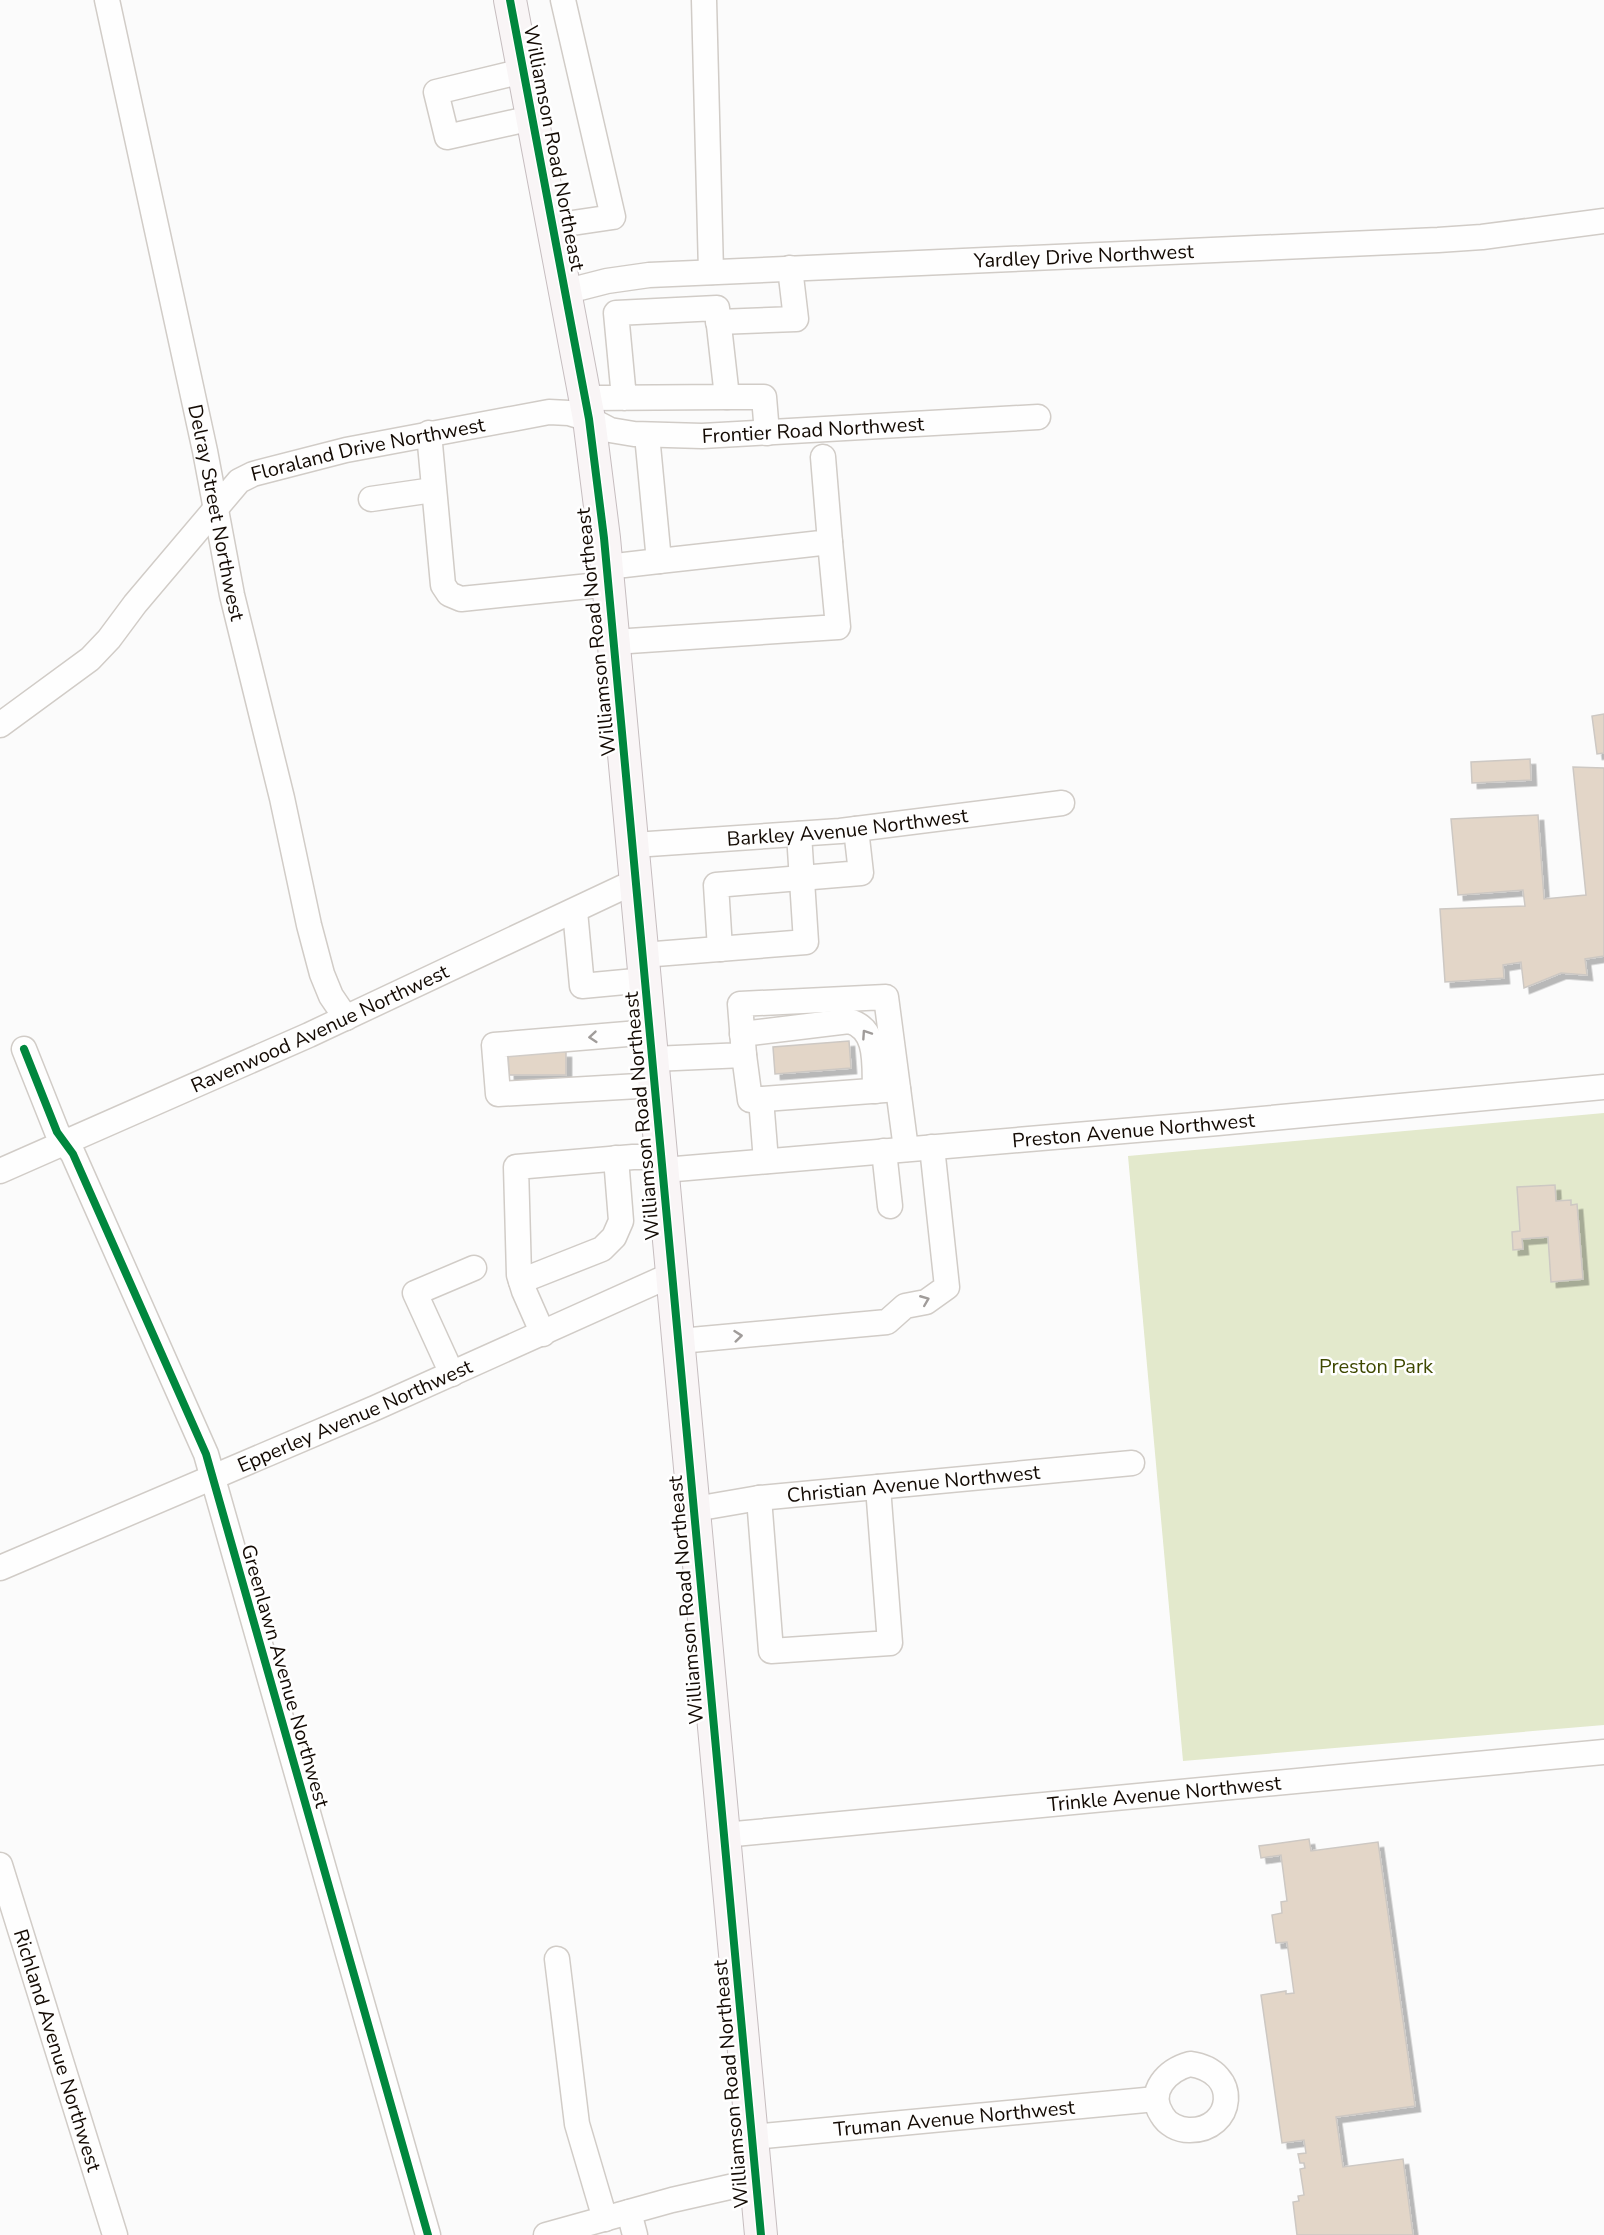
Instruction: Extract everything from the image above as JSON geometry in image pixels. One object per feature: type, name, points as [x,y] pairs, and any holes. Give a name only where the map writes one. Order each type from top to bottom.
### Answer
[{"type":"main road","name":"Williamson Road Northeast","points":[[510,0],[587,409],[608,576],[761,2235]]},
{"type":"street","name":"Delray Street Northwest","points":[[107,0],[216,508],[232,595],[322,974],[331,996],[346,1017]]},
{"type":"street","points":[[552,226],[613,217],[563,0]]},
{"type":"street","points":[[704,0],[711,272]]},
{"type":"street","points":[[523,70],[436,92],[447,137],[532,118]]},
{"type":"street","name":"Yardley Drive Northwest","points":[[564,292],[639,276],[1438,240],[1482,237],[1604,221]]},
{"type":"street","points":[[718,322],[796,319],[790,268]]},
{"type":"street","points":[[639,276],[642,312]]},
{"type":"street","points":[[624,398],[616,313],[717,308],[727,398]]},
{"type":"street","points":[[587,409],[624,398],[764,397],[766,433]]},
{"type":"street","name":"Floraland Drive Northwest","points":[[0,725],[90,659],[239,481],[253,474],[346,450],[549,412],[569,413],[587,409]]},
{"type":"street","name":"Frontier Road Northwest","points":[[587,409],[610,429],[647,435],[702,436],[1038,417]]},
{"type":"street","points":[[429,433],[442,585],[449,594],[461,599],[608,576],[659,561],[830,542]]},
{"type":"street","points":[[647,435],[659,561]]},
{"type":"street","points":[[614,642],[838,627],[823,457]]},
{"type":"street","points":[[371,499],[433,490]]},
{"type":"street","name":"Barkley Avenue Northwest","points":[[634,845],[856,829],[1062,803]]},
{"type":"street","points":[[720,949],[716,885],[861,873],[856,829]]},
{"type":"street","points":[[575,911],[583,994],[645,968],[720,949],[806,942],[799,834]]},
{"type":"street","name":"Ravenwood Avenue Northwest","points":[[0,1171],[346,1017],[636,881]]},
{"type":"street","points":[[886,997],[886,1090],[750,1100],[740,1004],[886,997]]},
{"type":"street","points":[[653,1059],[494,1045],[498,1094],[653,1059],[743,1044],[849,1021],[856,1023],[866,1031],[872,1044],[886,1090],[895,1150],[890,1206]]},
{"type":"street","name":"Greenlawn Avenue Northwest","points":[[24,1049],[52,1122],[73,1154],[206,1454],[428,2235]]},
{"type":"street","name":"Preston Avenue Northwest","points":[[521,1281],[516,1167],[616,1158],[663,1163],[766,1161],[1604,1087]]},
{"type":"street","points":[[761,1099],[766,1161]]},
{"type":"street","points":[[680,1341],[887,1322],[905,1306],[926,1302],[946,1287],[932,1147]]},
{"type":"street","points":[[543,1334],[521,1281],[602,1249],[614,1237],[621,1221],[616,1158]]},
{"type":"street","points":[[452,1374],[415,1293],[474,1268]]},
{"type":"street","name":"Epperley Avenue Northwest","points":[[0,1568],[147,1507],[452,1374],[674,1274]]},
{"type":"street","name":"Christian Avenue Northwest","points":[[694,1509],[759,1498],[1132,1463]]},
{"type":"street","points":[[759,1498],[771,1651],[890,1643],[878,1487]]},
{"type":"street","name":"Trinkle Avenue Northwest","points":[[724,1835],[1604,1752]]},
{"type":"street","name":"Richland Avenue Northwest","points":[[0,1865],[115,2235]]},
{"type":"street","points":[[557,1959],[577,2124],[605,2219]]},
{"type":"street","name":"Truman Avenue Northwest","points":[[753,2138],[1156,2099]]},
{"type":"street","points":[[546,2235],[605,2219],[632,2223],[756,2181]]},
{"type":"green space","name":"Preston Park","points":[[1604,1113],[1604,1725],[1183,1761],[1128,1156]]},
{"type":"building","points":[[1604,714],[1604,753],[1597,754],[1592,716]]},
{"type":"building","points":[[1530,759],[1531,780],[1472,783],[1471,762]]},
{"type":"building","points":[[1573,767],[1604,768],[1604,956],[1585,959],[1587,975],[1561,973],[1524,988],[1521,962],[1503,965],[1504,978],[1445,982],[1440,909],[1525,906],[1523,890],[1458,895],[1451,819],[1538,815],[1544,899],[1586,895]]},
{"type":"building","points":[[849,1041],[851,1068],[775,1074],[773,1047]]},
{"type":"building","points":[[508,1052],[566,1052],[566,1075],[509,1075]]},
{"type":"building","points":[[1555,1185],[1556,1201],[1571,1200],[1571,1205],[1577,1204],[1583,1279],[1551,1282],[1548,1237],[1522,1239],[1523,1249],[1513,1250],[1512,1232],[1520,1231],[1517,1187]]},
{"type":"building","points":[[1309,1839],[1311,1851],[1378,1842],[1415,2106],[1336,2117],[1343,2167],[1403,2159],[1413,2235],[1297,2235],[1293,2202],[1299,2201],[1298,2196],[1304,2195],[1300,2169],[1305,2168],[1304,2163],[1300,2163],[1298,2154],[1306,2153],[1304,2140],[1282,2143],[1261,1995],[1286,1991],[1286,1994],[1294,1993],[1287,1942],[1276,1943],[1272,1915],[1282,1913],[1281,1902],[1287,1901],[1281,1855],[1261,1858],[1259,1846]]},
{"type":"cycle path","points":[[510,0],[589,419],[604,538],[761,2235]]},
{"type":"cycle path","points":[[24,1049],[57,1132],[73,1154],[206,1454],[428,2235]]}]
